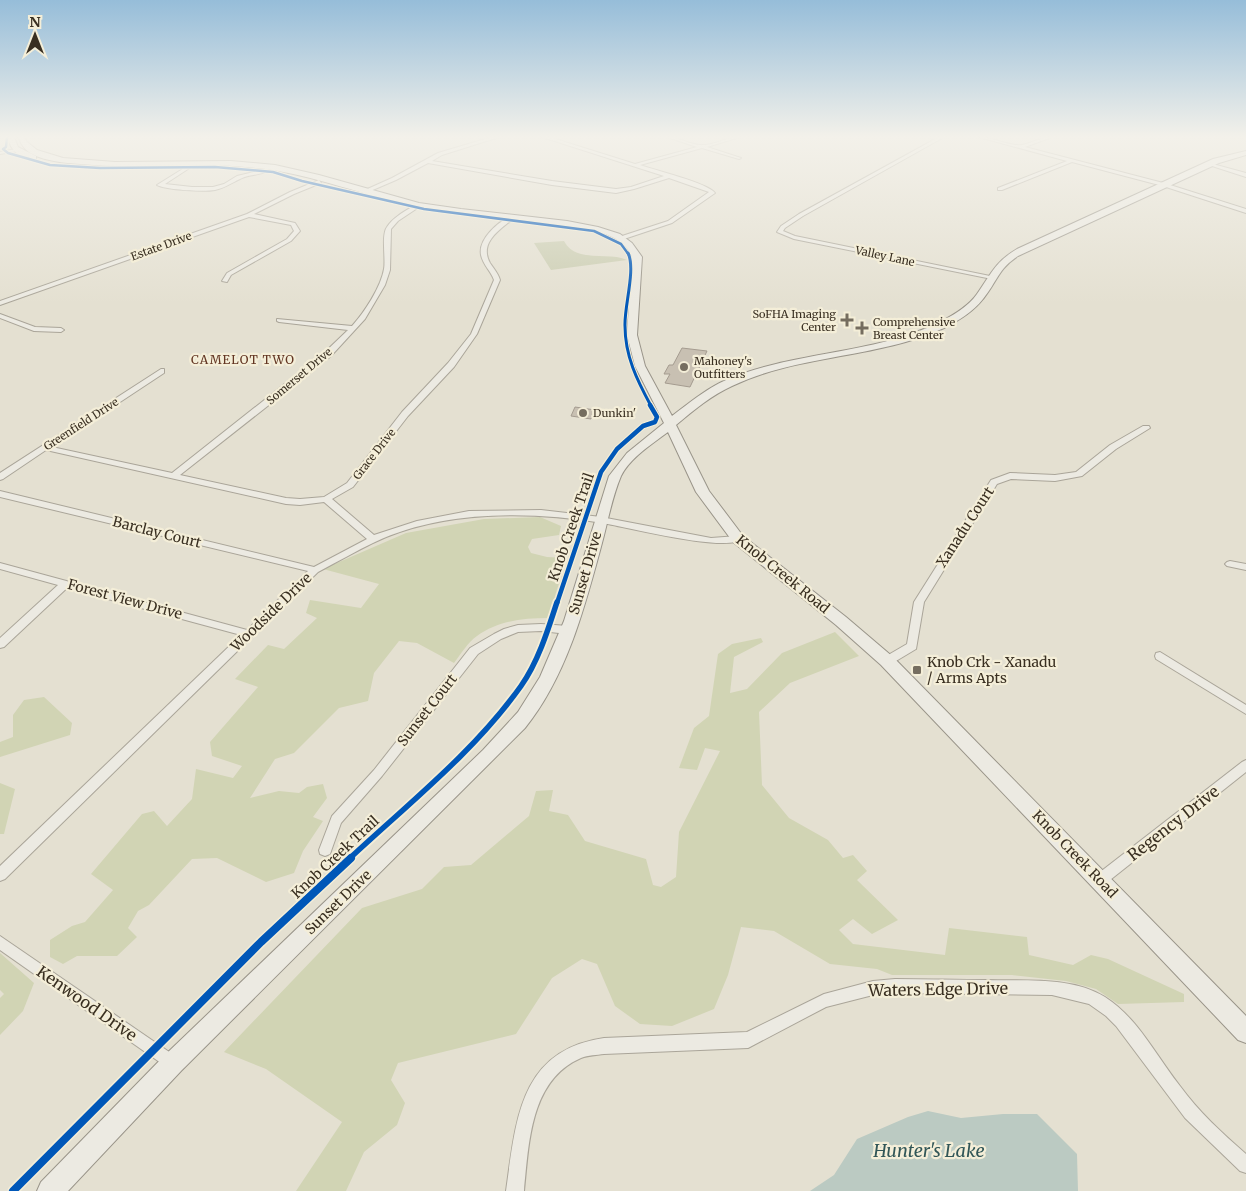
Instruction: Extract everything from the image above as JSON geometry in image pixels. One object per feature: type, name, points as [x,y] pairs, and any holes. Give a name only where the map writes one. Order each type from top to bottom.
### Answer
[{"type":"main road","points":[[372,193],[419,205],[588,227],[620,238]]},
{"type":"main road","name":"Sunset Drive","points":[[50,1191],[173,1063],[489,755],[533,705],[556,665],[615,476],[626,459],[670,423],[730,383],[797,362],[862,351],[898,342],[935,328],[962,313],[978,299],[990,278],[1002,264],[1020,251],[1148,193]]},
{"type":"main road","name":"Knob Creek Road","points":[[620,238],[632,247],[636,257],[632,335],[640,366],[670,423],[702,492],[738,539],[841,621],[887,662],[1246,1032]]},
{"type":"street","name":"Estate Drive","points":[[0,303],[249,215],[293,193]]},
{"type":"street","points":[[620,238],[670,222],[711,193]]},
{"type":"street","name":"Valley Lane","points":[[842,193],[801,215],[783,227],[780,232],[794,237],[990,278]]},
{"type":"street","points":[[1189,193],[1246,211]]},
{"type":"street","name":"Somerset Drive","points":[[174,476],[328,354],[363,318],[382,285],[387,270],[388,229],[391,224],[419,205]]},
{"type":"street","points":[[225,281],[229,274],[289,240],[296,231],[293,224],[249,215]]},
{"type":"street","name":"Grace Drive","points":[[46,448],[286,500],[300,502],[326,499],[350,484],[405,414],[452,365],[474,334],[496,280],[495,273],[484,257],[484,244],[493,232],[511,218]]},
{"type":"street","points":[[0,316],[34,329],[61,330]]},
{"type":"street","points":[[279,320],[352,328]]},
{"type":"street","name":"Greenfield Drive","points":[[0,477],[161,371]]},
{"type":"street","name":"Xanadu Court","points":[[887,662],[912,646],[915,636],[916,611],[921,596],[994,482],[1010,476],[1055,478],[1079,474],[1113,447],[1146,428]]},
{"type":"street","name":"Barclay Court","points":[[0,494],[315,570]]},
{"type":"street","points":[[326,499],[373,539]]},
{"type":"street","name":"Woodside Drive","points":[[0,875],[315,570],[373,539],[420,523],[468,514],[541,513],[601,520],[711,541],[738,539]]},
{"type":"street","points":[[1230,564],[1246,567]]},
{"type":"street","name":"Forest View Drive","points":[[0,566],[249,634]]},
{"type":"street","points":[[0,644],[66,583]]},
{"type":"street","name":"Sunset Court","points":[[324,850],[336,820],[378,773],[474,651],[490,639],[523,627],[568,630]]},
{"type":"street","points":[[1160,656],[1246,710]]},
{"type":"street","name":"Regency Drive","points":[[1100,880],[1246,765]]},
{"type":"street","name":"Kenwood Drive","points":[[0,942],[173,1063]]},
{"type":"street","name":"Waters Edge Drive","points":[[515,1191],[523,1126],[530,1106],[538,1087],[548,1072],[564,1058],[582,1049],[604,1046],[748,1040],[824,1001],[857,991],[896,986],[1052,988],[1077,994],[1098,1002],[1134,1034],[1174,1092],[1196,1119],[1246,1165]]},
{"type":"green space","points":[[564,241],[569,248],[584,255],[611,256],[627,260],[551,270],[534,243]]},
{"type":"green space","points":[[540,517],[561,526],[559,535],[532,539],[528,547],[531,553],[547,557],[567,558],[548,618],[520,620],[493,627],[474,639],[454,663],[417,643],[399,641],[374,673],[368,701],[339,708],[294,753],[275,759],[250,798],[279,791],[299,793],[307,787],[323,784],[327,798],[313,817],[323,821],[303,851],[294,873],[266,882],[217,858],[192,859],[149,905],[138,911],[128,928],[137,937],[117,956],[77,956],[63,964],[50,957],[50,940],[72,926],[85,922],[113,890],[91,874],[142,814],[154,811],[167,826],[192,799],[196,769],[233,778],[242,766],[212,756],[210,742],[258,687],[235,679],[268,645],[284,649],[317,618],[306,613],[310,600],[361,608],[379,584],[323,569],[406,533],[484,519]]},
{"type":"green space","points":[[835,632],[859,656],[790,683],[759,712],[762,785],[789,818],[828,840],[843,858],[853,855],[867,871],[857,880],[898,920],[872,934],[853,919],[839,930],[853,944],[945,955],[949,928],[1027,937],[1029,955],[1073,965],[1091,955],[1108,959],[1184,994],[1184,1002],[1118,1004],[1096,989],[1066,981],[1012,975],[892,975],[877,969],[830,964],[774,931],[741,927],[728,975],[714,1009],[672,1026],[640,1024],[615,1006],[597,964],[582,959],[552,978],[516,1034],[398,1063],[391,1080],[405,1103],[397,1125],[364,1152],[346,1191],[296,1191],[342,1122],[266,1069],[224,1052],[362,908],[422,889],[444,867],[471,865],[529,816],[536,791],[553,790],[549,811],[568,815],[585,841],[646,859],[653,885],[661,887],[676,877],[679,832],[720,751],[705,748],[697,770],[679,768],[694,728],[709,716],[718,654],[732,644],[761,638],[763,642],[734,657],[730,693],[747,689],[782,653]]},
{"type":"green space","points":[[44,697],[72,723],[70,735],[0,757],[0,742],[13,737],[13,715],[24,700]]},
{"type":"green space","points":[[0,783],[15,789],[4,834],[0,834]]},
{"type":"green space","points":[[0,953],[34,983],[23,1011],[0,1035],[0,998],[4,994],[0,990]]},
{"type":"water","name":"Hunter's Lake","points":[[928,1111],[961,1118],[1003,1114],[1037,1114],[1077,1154],[1078,1191],[810,1191],[834,1175],[857,1139],[908,1117]]},
{"type":"building","name":"Mahoney's Outfitters","points":[[682,348],[707,351],[690,387],[665,383],[670,374],[664,374],[669,365],[673,365]]},
{"type":"building","name":"Dunkin'","points":[[575,407],[595,410],[591,419],[571,416]]},
{"type":"cycle path","name":"Knob Creek Trail","points":[[13,1191],[261,942],[476,741],[522,685],[545,639],[601,472],[617,449],[643,426],[655,422],[657,417],[636,377],[627,354],[625,308],[630,257],[621,244],[594,231],[424,209],[352,193]]},
{"type":"place","name":"SoFHA Imaging Center","points":[[847,320]]},
{"type":"place","name":"Comprehensive Breast Center","points":[[862,328]]},
{"type":"place","name":"Mahoney's Outfitters","points":[[684,367]]},
{"type":"place","name":"Dunkin'","points":[[583,413]]},
{"type":"place","name":"Knob Crk - Xanadu / Arms Apts","points":[[917,670]]},
{"type":"district","name":"CAMELOT TWO","points":[[243,360]]}]
